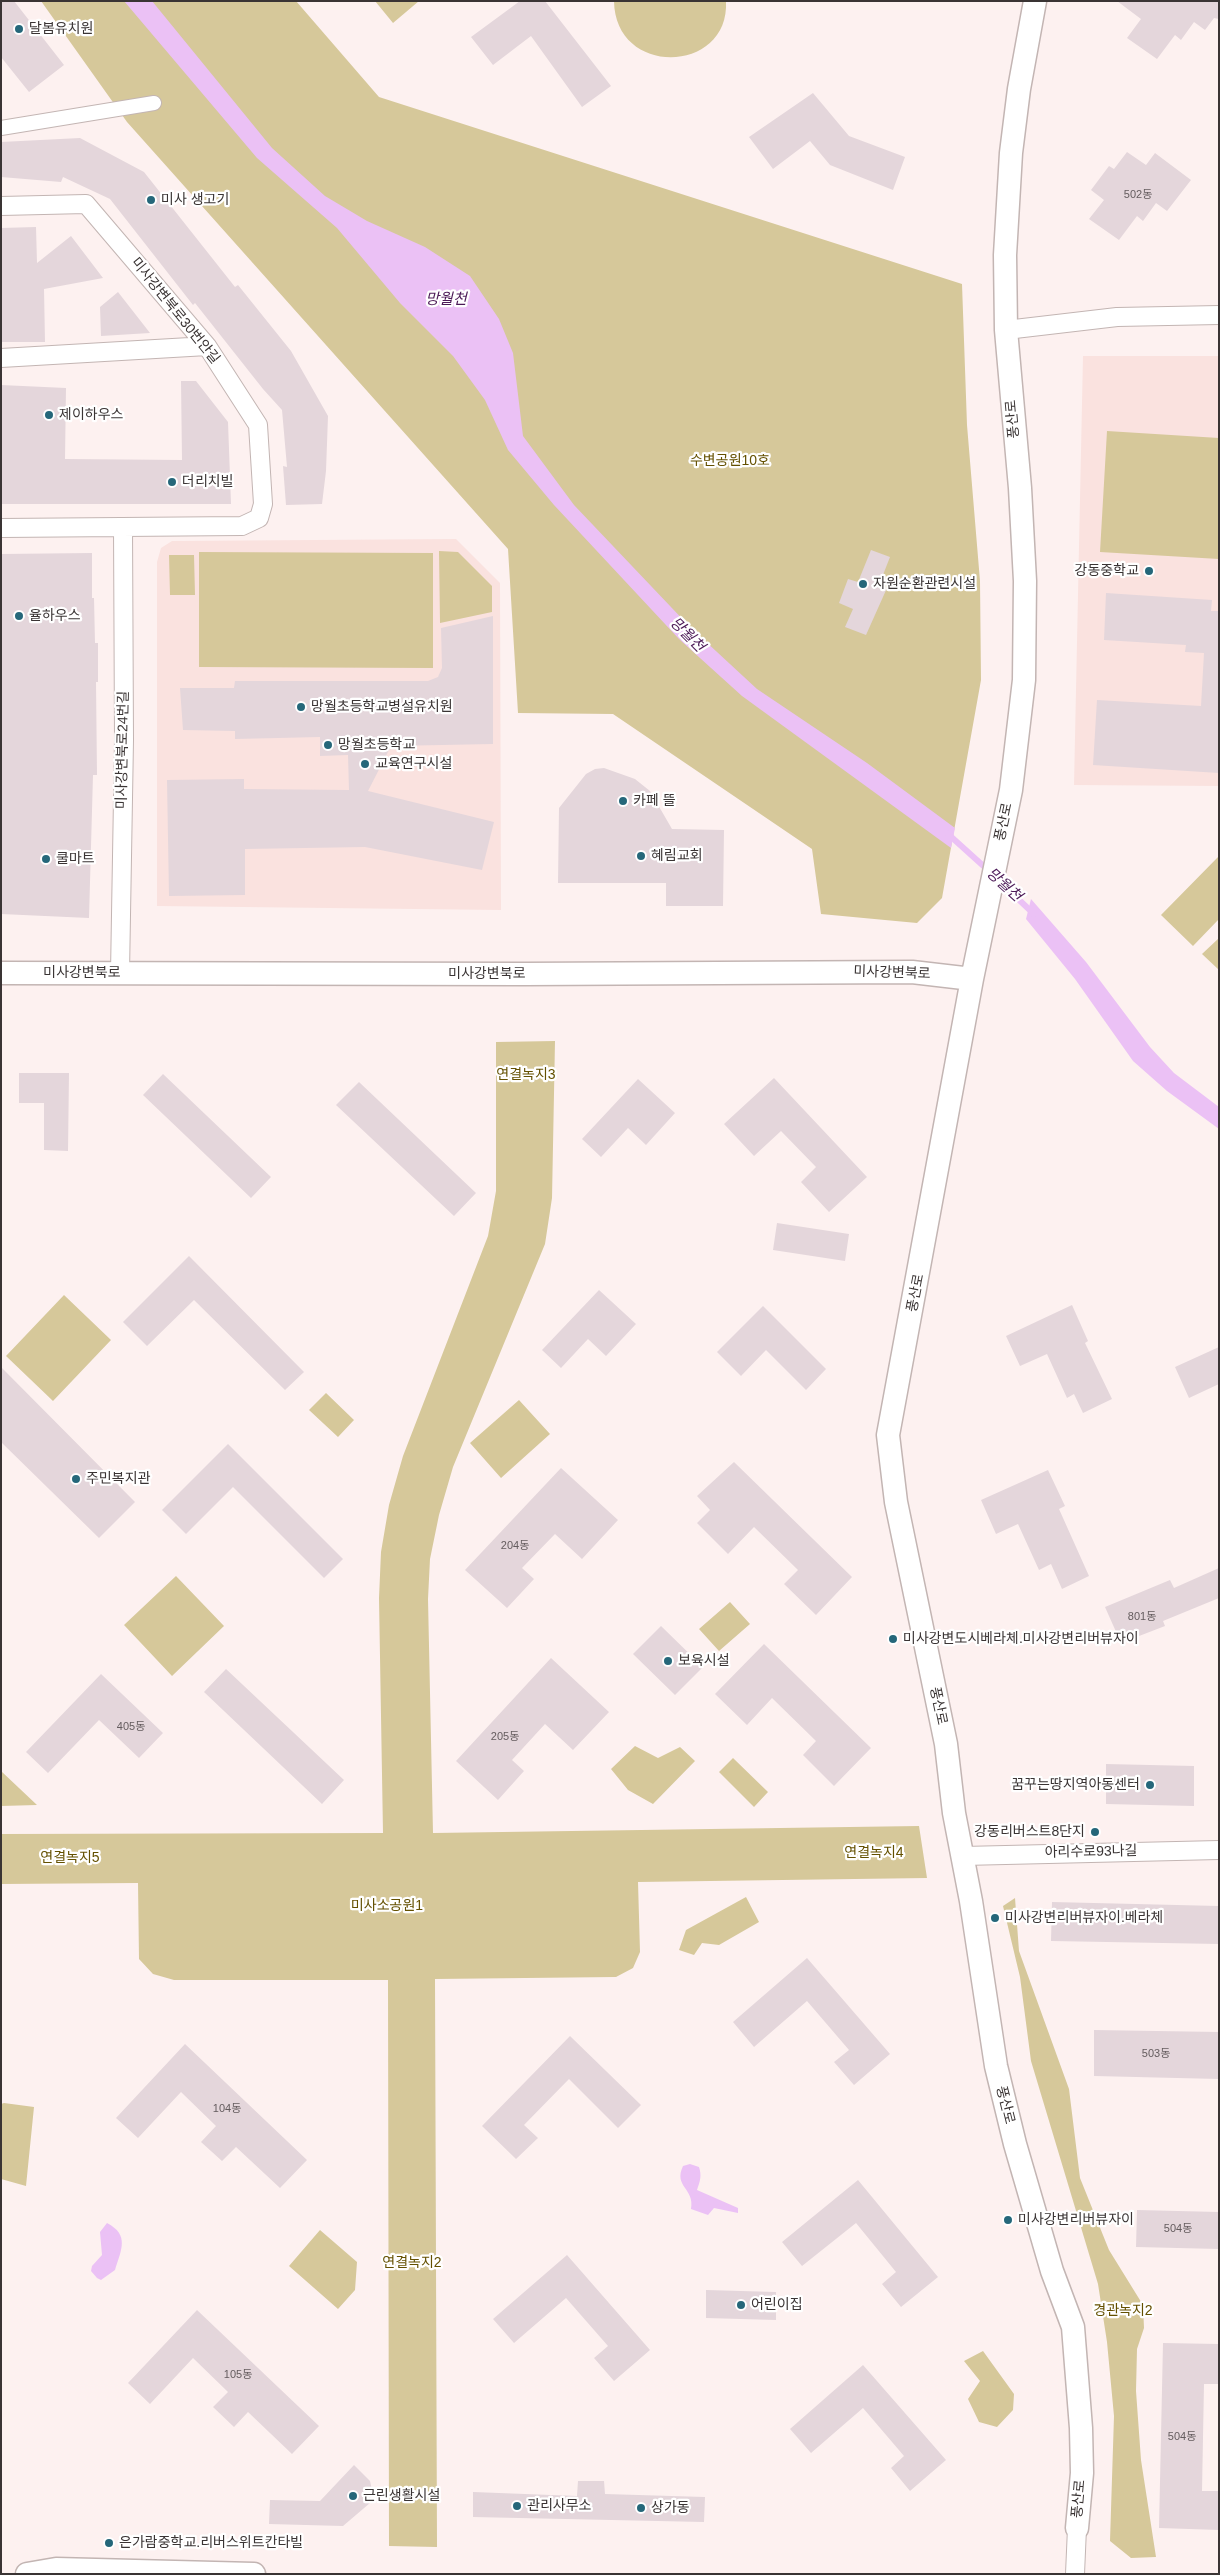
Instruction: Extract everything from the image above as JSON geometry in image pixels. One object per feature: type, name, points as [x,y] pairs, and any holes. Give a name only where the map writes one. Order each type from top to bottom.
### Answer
[{"type":"street","name":"풍산로","points":[[1034,1],[1019,89],[1011,153],[1005,256],[1006,330],[1020,488],[1025,582],[1024,680],[1011,790],[972,979],[916,1296],[899,1370],[888,1435],[896,1502],[946,1744],[954,1813],[963,1856],[1000,2082],[1050,2262],[1073,2327],[1081,2428],[1082,2473],[1075,2574]]},
{"type":"street","points":[[1,128],[154,102]]},
{"type":"street","name":"미사강변북로30번안길","points":[[1,206],[86,204],[207,346],[258,424],[263,504],[259,518],[242,526],[1,528]]},
{"type":"street","points":[[1006,330],[1117,317],[1219,315]]},
{"type":"street","points":[[1,358],[207,346]]},
{"type":"street","name":"미사강변북로24번길","points":[[120,973],[124,740],[123,527]]},
{"type":"street","name":"미사강변북로","points":[[1,973],[524,974],[912,972],[972,979]]},
{"type":"street","name":"아리수로93나길","points":[[963,1856],[1219,1850]]},
{"type":"street","points":[[27,2574],[56,2569],[254,2574]]},
{"type":"shaded area","name":"강동중학교","points":[[1083,356],[1219,356],[1219,786],[1074,785]]},
{"type":"shaded area","name":"망월초등학교","points":[[456,539],[500,583],[501,910],[157,906],[157,562],[161,548],[172,541]]},
{"type":"green space","name":"수변공원10호","points":[[41,1],[296,1],[379,97],[962,284],[967,425],[980,581],[981,680],[942,898],[917,923],[821,914],[812,849],[613,714],[518,713],[508,549],[127,122]]},
{"type":"green space","points":[[375,1],[419,1],[393,23]]},
{"type":"green space","points":[[614,1],[726,1],[722,25],[710,43],[693,53],[672,57],[651,54],[632,44],[619,26]]},
{"type":"green space","points":[[1107,431],[1219,438],[1219,559],[1100,552]]},
{"type":"green space","points":[[439,551],[458,552],[492,586],[492,612],[440,623]]},
{"type":"green space","points":[[199,552],[433,553],[433,668],[199,667]]},
{"type":"green space","points":[[169,555],[194,555],[195,595],[170,595]]},
{"type":"green space","points":[[1219,856],[1219,919],[1193,946],[1161,915]]},
{"type":"green space","points":[[1219,938],[1219,970],[1202,954]]},
{"type":"green space","points":[[555,1041],[552,1198],[545,1244],[453,1467],[439,1515],[430,1559],[428,1599],[433,1833],[919,1826],[927,1878],[638,1882],[640,1952],[633,1968],[616,1977],[435,1979],[437,2547],[389,2546],[388,1980],[174,1980],[153,1974],[139,1959],[138,1883],[1,1884],[1,1834],[383,1833],[379,1598],[381,1552],[389,1505],[403,1456],[488,1236],[496,1191],[496,1042]]},
{"type":"green space","points":[[64,1295],[111,1340],[53,1401],[6,1356]]},
{"type":"green space","points":[[326,1393],[354,1420],[338,1437],[309,1410]]},
{"type":"green space","points":[[519,1400],[550,1434],[501,1478],[470,1443]]},
{"type":"green space","points":[[176,1576],[224,1626],[172,1676],[124,1625]]},
{"type":"green space","points":[[730,1602],[750,1624],[719,1651],[699,1629]]},
{"type":"green space","points":[[635,1746],[658,1758],[680,1747],[695,1761],[653,1804],[628,1790],[611,1769]]},
{"type":"green space","points":[[733,1758],[768,1792],[754,1807],[719,1772]]},
{"type":"green space","points":[[1,1771],[37,1805],[1,1806]]},
{"type":"green space","points":[[746,1897],[759,1922],[719,1945],[702,1943],[694,1955],[679,1950],[686,1930]]},
{"type":"green space","name":"경관녹지2","points":[[1015,1898],[1019,1951],[1069,2089],[1080,2178],[1109,2250],[1143,2305],[1144,2328],[1137,2349],[1136,2391],[1141,2460],[1156,2557],[1131,2558],[1110,2541],[1114,2416],[1107,2342],[1098,2284],[1031,2061],[1020,1977],[1003,1906]]},
{"type":"green space","points":[[1,2104],[34,2107],[26,2186],[1,2179]]},
{"type":"green space","points":[[320,2230],[357,2262],[355,2290],[338,2309],[289,2266]]},
{"type":"green space","points":[[983,2351],[1014,2394],[1013,2410],[997,2427],[979,2422],[968,2399],[980,2381],[964,2361]]},
{"type":"water","name":"망월천","points":[[124,1],[152,1],[272,148],[325,196],[367,221],[425,247],[470,276],[499,319],[513,353],[523,436],[574,505],[690,627],[757,689],[867,763],[955,828],[951,848],[742,696],[679,639],[554,505],[508,450],[485,400],[453,356],[400,303],[337,228],[257,158]]},
{"type":"water","points":[[1031,899],[1086,962],[1150,1047],[1174,1073],[1219,1107],[1219,1129],[1167,1091],[1133,1061],[1075,979],[1026,919]]},
{"type":"water","points":[[690,2164],[699,2167],[700,2170],[697,2190],[738,2208],[738,2213],[714,2208],[708,2215],[691,2209],[690,2196],[681,2179],[683,2166]]},
{"type":"water","points":[[107,2223],[119,2233],[122,2244],[115,2270],[101,2280],[91,2271],[92,2266],[102,2255],[100,2232]]},
{"type":"building","name":"달봄유치원","points":[[1,1],[14,1],[64,65],[29,92],[1,57]]},
{"type":"building","points":[[520,1],[545,1],[611,86],[582,107],[531,36],[493,65],[471,37]]},
{"type":"building","points":[[1117,1],[1219,1],[1219,19],[1214,18],[1205,30],[1194,22],[1181,40],[1175,35],[1157,59],[1127,38],[1141,19]]},
{"type":"building","points":[[813,93],[849,136],[905,157],[893,190],[830,165],[810,141],[773,169],[749,137]]},
{"type":"building","points":[[80,138],[144,172],[235,287],[238,285],[291,351],[328,416],[326,471],[322,504],[286,505],[283,466],[287,467],[282,410],[195,303],[193,305],[110,199],[63,177],[61,182],[1,177],[1,142]]},
{"type":"building","points":[[1127,152],[1146,165],[1155,153],[1191,180],[1167,211],[1156,203],[1143,221],[1137,216],[1119,240],[1089,219],[1104,200],[1091,190],[1109,166],[1114,169]]},
{"type":"building","points":[[36,227],[37,263],[71,236],[103,278],[44,289],[45,342],[1,342],[1,228]]},
{"type":"building","points":[[118,292],[150,333],[101,336],[100,307]]},
{"type":"building","points":[[181,381],[196,381],[228,422],[231,504],[1,504],[1,385],[66,388],[65,459],[182,460]]},
{"type":"building","name":"자원순환관련시설","points":[[871,550],[890,557],[879,585],[887,588],[866,635],[845,627],[853,609],[839,603],[848,579],[858,582]]},
{"type":"building","points":[[92,553],[92,598],[94,598],[95,643],[98,643],[98,682],[96,682],[97,775],[93,775],[89,918],[1,914],[1,554]]},
{"type":"building","points":[[1106,593],[1212,600],[1211,611],[1219,611],[1219,773],[1093,765],[1097,700],[1201,706],[1204,653],[1185,652],[1186,645],[1104,640]]},
{"type":"building","name":"교육연구시설","points":[[493,616],[493,744],[391,746],[368,791],[494,822],[482,870],[365,847],[245,849],[245,895],[169,896],[167,780],[244,779],[244,789],[349,790],[348,755],[320,756],[320,737],[235,739],[235,731],[183,730],[180,688],[234,688],[235,681],[428,681],[438,677],[442,668],[441,628]]},
{"type":"building","name":"혜림교회","points":[[604,768],[635,779],[650,791],[672,829],[724,830],[723,906],[666,906],[666,883],[558,883],[559,808],[586,774],[595,769]]},
{"type":"building","points":[[19,1073],[69,1073],[68,1151],[44,1150],[44,1103],[19,1103]]},
{"type":"building","points":[[163,1074],[271,1177],[251,1198],[143,1095]]},
{"type":"building","points":[[774,1078],[867,1177],[829,1212],[801,1182],[816,1167],[781,1131],[754,1156],[724,1124]]},
{"type":"building","points":[[638,1079],[675,1113],[646,1145],[628,1128],[601,1157],[582,1139]]},
{"type":"building","points":[[359,1082],[476,1193],[454,1216],[336,1105]]},
{"type":"building","points":[[777,1223],[849,1234],[845,1261],[773,1250]]},
{"type":"building","points":[[189,1256],[304,1372],[285,1390],[194,1300],[147,1346],[123,1322]]},
{"type":"building","points":[[599,1290],[636,1324],[606,1356],[588,1339],[561,1368],[542,1350]]},
{"type":"building","points":[[1072,1305],[1088,1341],[1085,1343],[1112,1399],[1083,1413],[1074,1394],[1067,1398],[1047,1354],[1020,1366],[1006,1336]]},
{"type":"building","points":[[763,1306],[826,1369],[806,1390],[766,1350],[741,1376],[717,1352]]},
{"type":"building","points":[[1219,1347],[1219,1384],[1189,1398],[1175,1367]]},
{"type":"building","name":"주민복지관","points":[[1,1367],[135,1502],[99,1538],[1,1442]]},
{"type":"building","points":[[228,1444],[343,1559],[324,1578],[233,1487],[186,1534],[162,1510]]},
{"type":"building","points":[[734,1462],[852,1577],[816,1615],[784,1584],[798,1570],[754,1527],[728,1554],[697,1523],[710,1510],[697,1496]]},
{"type":"building","points":[[561,1468],[618,1520],[582,1559],[555,1534],[522,1568],[534,1579],[507,1608],[465,1570]]},
{"type":"building","points":[[1048,1470],[1065,1506],[1059,1509],[1089,1576],[1062,1589],[1051,1564],[1039,1570],[1018,1524],[996,1534],[981,1500]]},
{"type":"building","points":[[1219,1568],[1219,1598],[1163,1621],[1165,1626],[1121,1643],[1105,1607],[1170,1580],[1174,1588]]},
{"type":"building","name":"보육시설","points":[[661,1626],[703,1667],[675,1695],[633,1654]]},
{"type":"building","points":[[764,1644],[871,1748],[834,1786],[803,1755],[816,1741],[772,1698],[747,1725],[715,1694]]},
{"type":"building","points":[[551,1658],[609,1712],[573,1750],[545,1724],[512,1760],[524,1771],[498,1800],[456,1761]]},
{"type":"building","points":[[226,1669],[344,1780],[322,1804],[204,1692]]},
{"type":"building","points":[[101,1674],[163,1733],[139,1758],[99,1720],[48,1773],[26,1752]]},
{"type":"building","name":"꿈꾸는땅지역아동센터","points":[[1106,1764],[1194,1766],[1194,1806],[1106,1804]]},
{"type":"building","points":[[1052,1902],[1219,1906],[1219,1944],[1051,1941]]},
{"type":"building","points":[[807,1958],[890,2054],[854,2085],[834,2062],[849,2050],[807,2001],[754,2047],[733,2022]]},
{"type":"building","points":[[1094,2030],[1219,2032],[1219,2079],[1094,2076]]},
{"type":"building","points":[[570,2036],[641,2105],[618,2128],[569,2079],[524,2125],[538,2138],[516,2159],[482,2126]]},
{"type":"building","points":[[185,2044],[307,2160],[280,2188],[236,2147],[222,2161],[201,2142],[216,2126],[181,2092],[138,2138],[116,2118]]},
{"type":"building","points":[[858,2180],[938,2277],[901,2307],[882,2284],[896,2272],[856,2223],[802,2266],[782,2242]]},
{"type":"building","points":[[1137,2210],[1219,2212],[1219,2249],[1136,2247]]},
{"type":"building","points":[[567,2255],[650,2350],[614,2381],[594,2358],[608,2346],[566,2298],[514,2343],[493,2319]]},
{"type":"building","name":"어린이집","points":[[706,2290],[776,2292],[776,2320],[706,2318]]},
{"type":"building","points":[[197,2310],[319,2426],[292,2454],[248,2412],[234,2427],[213,2407],[228,2392],[193,2358],[150,2404],[128,2383]]},
{"type":"building","points":[[1163,2343],[1219,2344],[1219,2384],[1204,2384],[1202,2491],[1219,2491],[1219,2530],[1159,2528]]},
{"type":"building","points":[[863,2365],[946,2460],[910,2491],[891,2468],[904,2456],[863,2408],[811,2453],[790,2429]]},
{"type":"building","name":"근린생활시설","points":[[354,2465],[370,2481],[372,2490],[370,2503],[343,2526],[269,2524],[270,2500],[320,2501]]},
{"type":"building","points":[[578,2481],[604,2481],[605,2494],[705,2497],[704,2522],[473,2517],[473,2492],[577,2496]]},
{"type":"waterway","name":"망월천","points":[[948,834],[989,871]]},
{"type":"waterway","name":"망월천","points":[[998,880],[1034,914]]},
{"type":"place","name":"달봄유치원","points":[[19,29]]},
{"type":"place","name":"미사 생고기","points":[[151,200]]},
{"type":"place","name":"제이하우스","points":[[49,415]]},
{"type":"place","name":"더리치빌","points":[[172,482]]},
{"type":"place","name":"강동중학교","points":[[1149,571]]},
{"type":"place","name":"자원순환관련시설","points":[[863,584]]},
{"type":"place","name":"율하우스","points":[[19,616]]},
{"type":"place","name":"망월초등학교병설유치원","points":[[301,707]]},
{"type":"place","name":"망월초등학교","points":[[328,745]]},
{"type":"place","name":"교육연구시설","points":[[365,764]]},
{"type":"place","name":"카페 뜰","points":[[623,801]]},
{"type":"place","name":"혜림교회","points":[[641,856]]},
{"type":"place","name":"쿨마트","points":[[46,859]]},
{"type":"place","name":"주민복지관","points":[[76,1479]]},
{"type":"place","name":"미사강변도시베라체.미사강변리버뷰자이","points":[[893,1639]]},
{"type":"place","name":"보육시설","points":[[668,1661]]},
{"type":"place","name":"꿈꾸는땅지역아동센터","points":[[1150,1785]]},
{"type":"place","name":"강동리버스트8단지","points":[[1095,1832]]},
{"type":"place","name":"미사강변리버뷰자이.베라체","points":[[995,1918]]},
{"type":"place","name":"미사강변리버뷰자이","points":[[1008,2220]]},
{"type":"place","name":"어린이집","points":[[741,2305]]},
{"type":"place","name":"근린생활시설","points":[[353,2496]]},
{"type":"place","name":"관리사무소","points":[[517,2506]]},
{"type":"place","name":"상가동","points":[[641,2508]]},
{"type":"place","name":"은가람중학교.리버스위트칸타빌","points":[[109,2543]]},
{"type":"park label","name":"연결녹지3","points":[[526,1075]]},
{"type":"park label","name":"연결녹지4","points":[[874,1853]]},
{"type":"park label","name":"연결녹지5","points":[[70,1858]]},
{"type":"park label","name":"미사소공원1","points":[[387,1906]]},
{"type":"park label","name":"연결녹지2","points":[[412,2263]]}]
